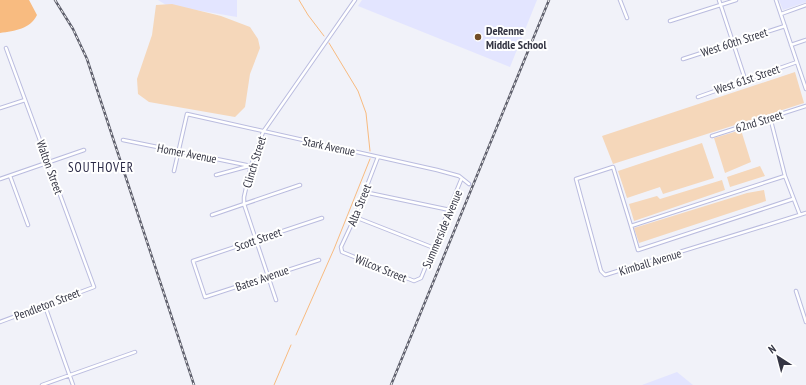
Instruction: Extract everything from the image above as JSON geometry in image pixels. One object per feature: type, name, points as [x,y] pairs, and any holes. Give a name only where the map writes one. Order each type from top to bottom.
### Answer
[{"type":"street","name":"Clinch Street","points":[[276,300],[244,204],[244,197],[252,166],[263,132],[355,0]]},
{"type":"street","points":[[620,0],[627,18]]},
{"type":"street","points":[[719,0],[732,43],[746,79]]},
{"type":"street","points":[[670,21],[736,0]]},
{"type":"street","points":[[776,0],[806,89]]},
{"type":"street","points":[[781,14],[806,5]]},
{"type":"street","name":"West 60th Street","points":[[683,59],[785,26]]},
{"type":"street","points":[[791,45],[806,40]]},
{"type":"street","name":"Walton Street","points":[[6,48],[94,286]]},
{"type":"street","name":"West 61st Street","points":[[698,97],[797,62]]},
{"type":"street","points":[[802,78],[806,77]]},
{"type":"street","points":[[0,108],[25,100]]},
{"type":"street","name":"62nd Street","points":[[712,136],[806,106]]},
{"type":"street","name":"Stark Avenue","points":[[179,152],[187,114],[459,176],[469,184]]},
{"type":"street","points":[[770,117],[785,176],[800,215]]},
{"type":"street","name":"Homer Avenue","points":[[123,140],[252,166]]},
{"type":"street","points":[[0,179],[84,150]]},
{"type":"street","points":[[174,171],[179,152]]},
{"type":"street","name":"Alta Street","points":[[342,252],[341,247],[355,217],[378,157]]},
{"type":"street","points":[[216,175],[252,166]]},
{"type":"street","name":"Kimball Avenue","points":[[631,226],[613,167],[576,179],[601,271],[605,275],[806,213]]},
{"type":"street","points":[[10,176],[28,225]]},
{"type":"street","points":[[785,176],[631,226],[638,250],[793,198]]},
{"type":"street","name":"Summerside Avenue","points":[[422,278],[462,179]]},
{"type":"street","points":[[212,215],[300,185]]},
{"type":"street","points":[[364,192],[450,210]]},
{"type":"street","points":[[355,217],[434,248]]},
{"type":"street","name":"Scott Street","points":[[205,297],[193,261],[322,218]]},
{"type":"street","name":"Wilcox Street","points":[[342,252],[414,281],[422,278]]},
{"type":"street","name":"Bates Avenue","points":[[205,297],[319,260]]},
{"type":"street","name":"Pendleton Street","points":[[0,322],[94,286]]},
{"type":"street","points":[[796,291],[806,322]]},
{"type":"street","points":[[45,306],[73,385]]},
{"type":"street","points":[[42,385],[135,352]]},
{"type":"shaded area","points":[[0,0],[29,0],[37,15],[34,20],[22,28],[0,33]]},
{"type":"shaded area","points":[[158,0],[237,0],[237,17],[166,5]]},
{"type":"shaded area","name":"DeRenne Middle School","points":[[362,0],[537,0],[510,67],[358,6]]},
{"type":"shaded area","points":[[779,0],[806,0],[806,2],[783,10]]},
{"type":"shaded area","points":[[172,4],[221,16],[250,27],[258,39],[260,48],[250,74],[245,107],[235,117],[149,102],[138,94],[137,79],[152,35],[156,5]]},
{"type":"shaded area","points":[[795,72],[804,103],[613,164],[602,136]]},
{"type":"shaded area","points":[[741,130],[751,162],[725,173],[714,138]]},
{"type":"shaded area","points":[[702,143],[714,178],[663,194],[660,187],[627,198],[618,171]]},
{"type":"shaded area","points":[[760,166],[765,176],[730,187],[727,177]]},
{"type":"shaded area","points":[[722,180],[725,190],[634,221],[629,204],[657,196],[660,199]]},
{"type":"shaded area","points":[[764,190],[766,201],[639,243],[634,228],[747,193]]},
{"type":"shaded area","points":[[677,372],[693,385],[642,385]]},
{"type":"waterway","points":[[299,0],[324,36]]},
{"type":"waterway","points":[[329,43],[358,91],[366,113],[370,151]]},
{"type":"waterway","points":[[296,335],[334,249],[370,159]]},
{"type":"waterway","points":[[274,385],[291,345]]},
{"type":"railway","points":[[55,0],[73,29],[87,59],[194,385]]},
{"type":"railway","points":[[391,385],[549,0]]},
{"type":"place","name":"DeRenne Middle School","points":[[478,37]]},
{"type":"district","name":"SOUTHOVER","points":[[101,167]]}]
